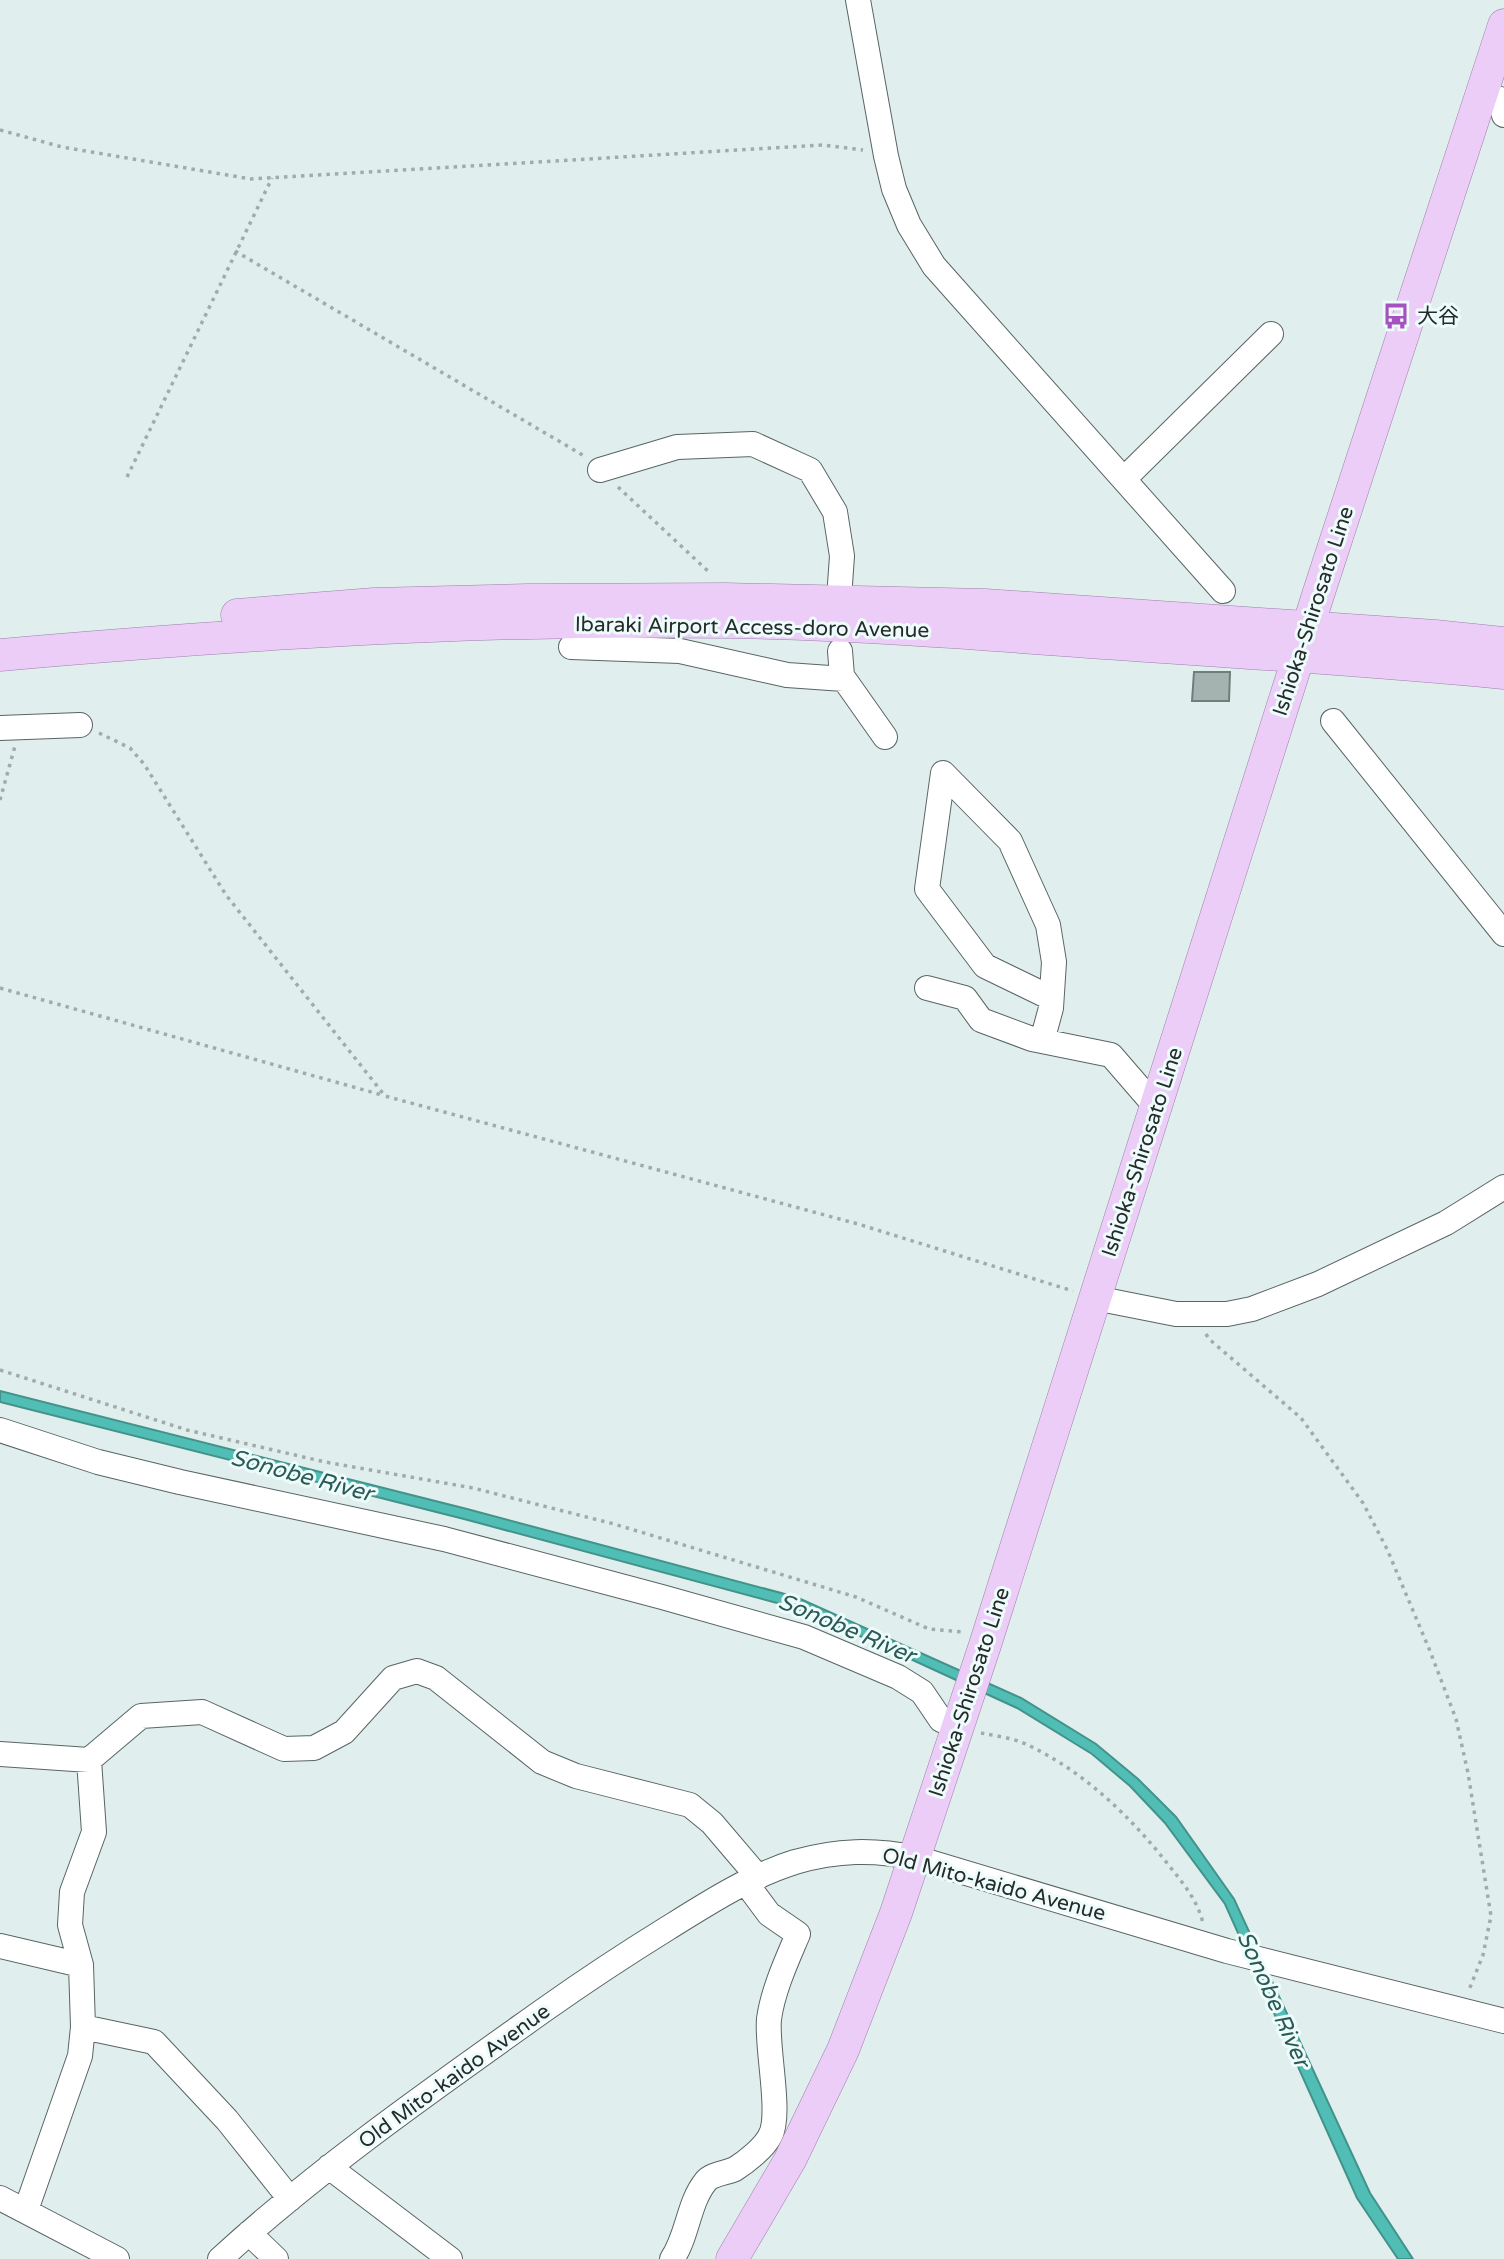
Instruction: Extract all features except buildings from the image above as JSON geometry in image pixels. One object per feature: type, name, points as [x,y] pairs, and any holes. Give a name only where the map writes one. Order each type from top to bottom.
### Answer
[{"type":"main road","name":"Ishioka-Shirosato Line","points":[[732,2259],[790,2160],[844,2050],[916,1858],[961,1717],[977,1638],[1096,1298],[1303,642],[1504,25]]},
{"type":"main road","name":"Ibaraki Airport Access-doro Avenue","points":[[0,634],[374,604],[726,599],[985,605],[1303,642],[1504,673]]},
{"type":"main road","name":"Ibaraki Airport Access-doro Avenue","points":[[0,655],[372,628],[529,623],[726,622],[1303,642],[1504,643]]},
{"type":"street","points":[[858,0],[894,189],[909,225],[934,266],[1223,592]]},
{"type":"street","points":[[1482,93],[1500,99],[1504,115]]},
{"type":"street","points":[[1124,479],[1271,334]]},
{"type":"street","points":[[600,470],[677,447],[753,444],[810,470],[835,512],[842,556],[840,584]]},
{"type":"street","points":[[570,647],[680,651],[787,675],[844,679]]},
{"type":"street","points":[[840,651],[844,679],[884,737]]},
{"type":"street","points":[[1333,721],[1504,934]]},
{"type":"street","points":[[10,728],[80,725]]},
{"type":"street","points":[[1042,1041],[1051,1007],[1054,962],[1048,925],[1010,841],[943,773],[927,889],[985,966],[1051,998]]},
{"type":"street","points":[[927,988],[965,998],[981,1020],[1042,1041],[1111,1055],[1156,1107]]},
{"type":"street","points":[[1096,1298],[1154,1311],[1202,1315],[1252,1309],[1307,1289],[1446,1223],[1504,1187]]},
{"type":"street","points":[[0,1430],[112,1465],[443,1539],[804,1637],[898,1677],[922,1692],[941,1720],[961,1717]]},
{"type":"street","points":[[0,1754],[89,1760],[141,1716],[202,1712],[284,1749],[314,1748],[344,1732],[393,1678],[417,1671],[436,1678],[542,1762],[576,1776],[690,1805],[712,1823],[752,1880],[769,1914],[798,1934],[772,2006],[769,2022],[774,2119],[771,2135],[735,2168],[707,2179],[696,2198],[681,2246],[672,2259]]},
{"type":"street","points":[[89,1760],[94,1832],[72,1892],[70,1925],[81,1965],[83,2027],[80,2056],[9,2207],[117,2259]]},
{"type":"street","name":"Old Mito-kaido Avenue","points":[[220,2259],[329,2167],[407,2106],[601,1970],[706,1904],[752,1880],[793,1863],[835,1853],[873,1851],[916,1858],[1218,1948],[1504,2021]]},
{"type":"street","points":[[0,1946],[81,1965]]},
{"type":"street","points":[[83,2027],[155,2042],[227,2120],[290,2199]]},
{"type":"street","points":[[329,2167],[450,2259]]},
{"type":"street","points":[[249,2233],[276,2259]]},
{"type":"path","points":[[0,130],[62,147],[251,179],[823,145],[859,149],[886,156]]},
{"type":"path","points":[[127,477],[272,178]]},
{"type":"path","points":[[235,251],[582,453],[710,573]]},
{"type":"path","points":[[80,725],[130,748],[144,764],[226,895],[385,1096]]},
{"type":"path","points":[[0,800],[10,728]]},
{"type":"path","points":[[0,988],[858,1224],[1096,1298]]},
{"type":"path","points":[[1202,1315],[1203,1329],[1209,1339],[1301,1418],[1363,1503],[1393,1562],[1456,1719],[1468,1773],[1491,1916],[1483,1955],[1461,2010]]},
{"type":"path","points":[[0,1370],[187,1430],[325,1462],[473,1488],[614,1524],[856,1597],[929,1629],[977,1638]]},
{"type":"path","points":[[961,1717],[1025,1744],[1073,1771],[1117,1807],[1190,1892],[1218,1948]]},
{"type":"water","name":"Sonobe River","points":[[0,1391],[467,1509],[796,1597],[1021,1698],[1096,1744],[1138,1779],[1176,1817],[1234,1899],[1370,2193],[1413,2259],[1398,2259],[1357,2198],[1225,1904],[1165,1823],[1130,1786],[1092,1754],[1017,1708],[792,1607],[464,1519],[0,1402]]},
{"type":"place","name":"大谷","points":[[1396,316]]}]
